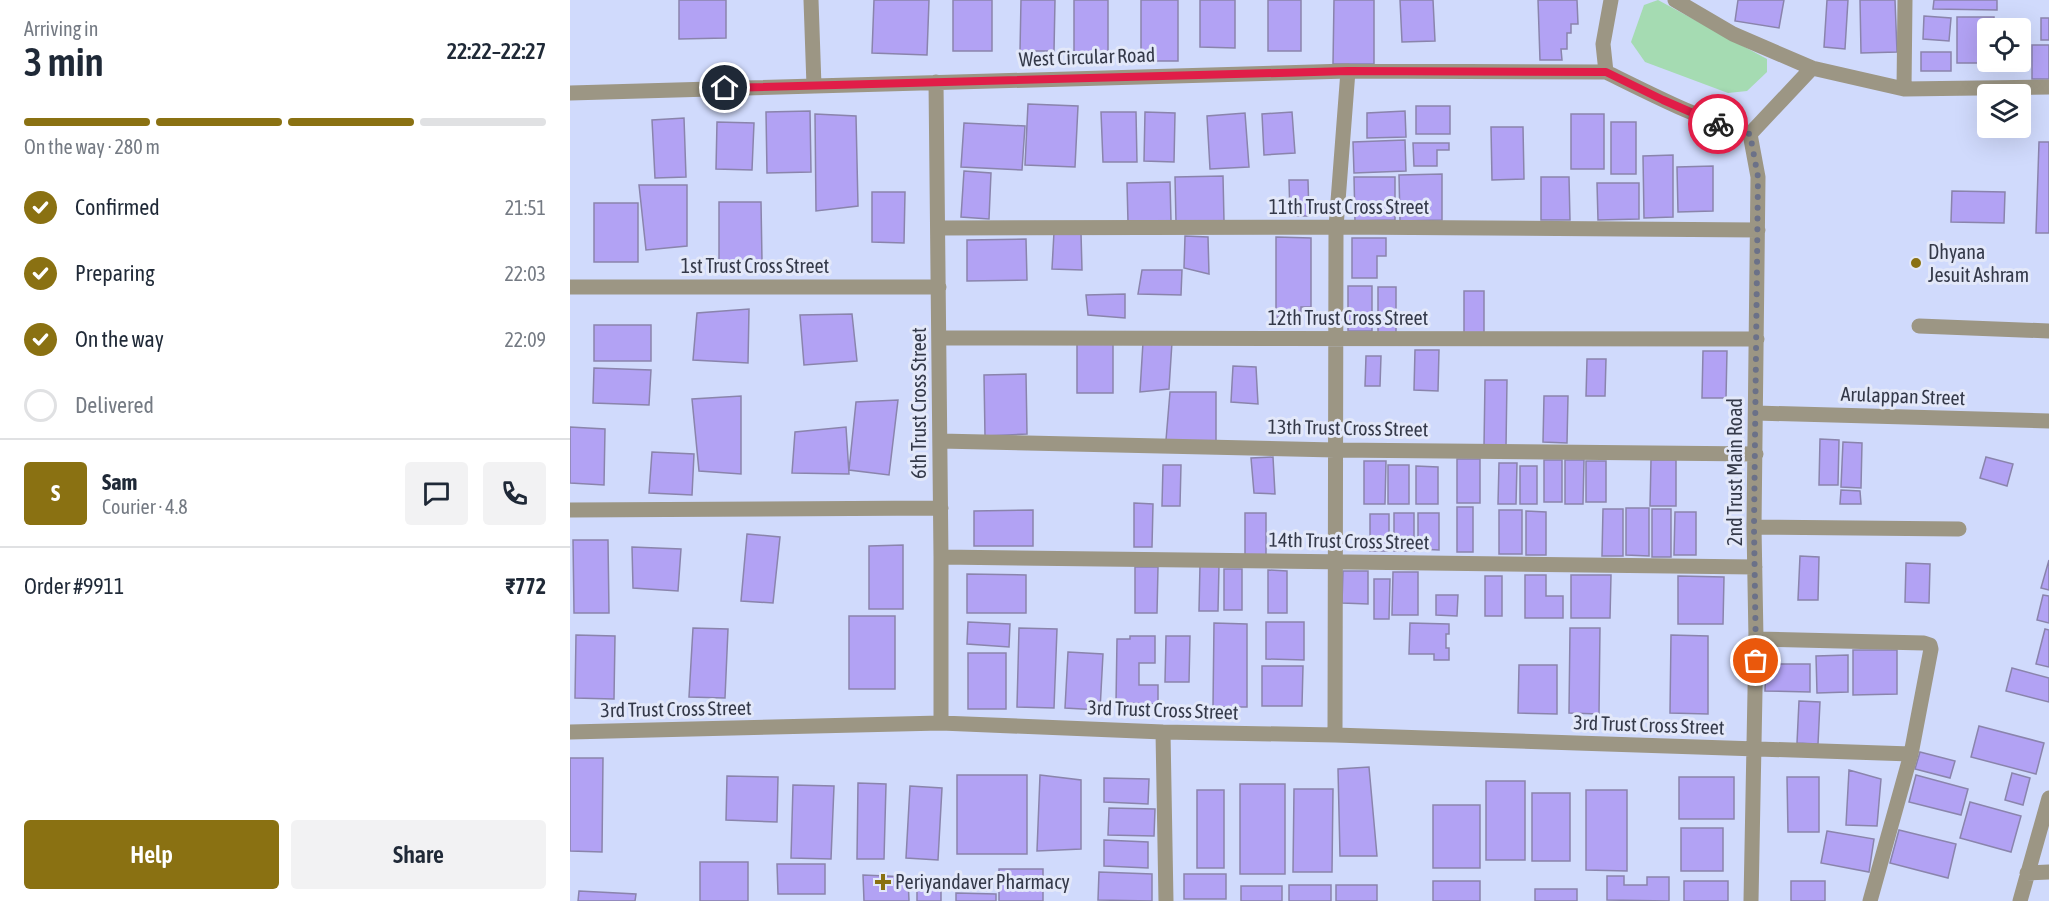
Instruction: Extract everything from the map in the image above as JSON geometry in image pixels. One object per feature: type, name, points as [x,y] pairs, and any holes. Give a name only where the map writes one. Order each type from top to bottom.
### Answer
[{"type":"street","points":[[811,0],[814,86]]},
{"type":"street","points":[[1611,0],[1604,44],[1606,72],[1722,126],[1750,134],[1812,68]]},
{"type":"street","points":[[1904,89],[1905,0]]},
{"type":"street","points":[[1678,1],[1733,34],[1812,68],[1904,89],[2049,87]]},
{"type":"street","points":[[1335,735],[1335,227],[1348,71]]},
{"type":"street","name":"West Circular Road","points":[[570,93],[1348,71],[1606,72]]},
{"type":"street","name":"6th Trust Cross Street","points":[[936,82],[939,228],[941,723]]},
{"type":"street","name":"2nd Trust Main Road","points":[[1750,134],[1758,177],[1754,527],[1756,639],[1751,901]]},
{"type":"street","name":"11th Trust Cross Street","points":[[939,228],[1335,227],[1758,230]]},
{"type":"street","name":"1st Trust Cross Street","points":[[570,287],[939,287]]},
{"type":"street","points":[[1919,326],[2049,331]]},
{"type":"street","name":"12th Trust Cross Street","points":[[939,338],[1757,339]]},
{"type":"street","name":"Arulappan Street","points":[[1756,412],[2049,421]]},
{"type":"street","name":"13th Trust Cross Street","points":[[940,441],[1335,450],[1756,454]]},
{"type":"street","points":[[570,510],[941,508]]},
{"type":"street","points":[[1754,527],[1959,529]]},
{"type":"street","name":"14th Trust Cross Street","points":[[941,557],[1755,567]]},
{"type":"street","points":[[1756,639],[1930,645],[1911,754],[1870,901]]},
{"type":"street","name":"3rd Trust Cross Street","points":[[570,732],[941,723],[1163,732],[1335,735],[1911,754]]},
{"type":"street","points":[[1163,732],[1166,901]]},
{"type":"street","points":[[2020,901],[2049,798]]},
{"type":"street","points":[[2027,873],[2049,872]]},
{"type":"green space","points":[[1658,0],[1767,59],[1767,72],[1747,91],[1728,93],[1645,62],[1631,42],[1644,5]]},
{"type":"building","points":[[679,0],[726,0],[726,38],[679,39]]},
{"type":"building","points":[[874,0],[929,0],[927,55],[872,53]]},
{"type":"building","points":[[953,0],[992,0],[992,51],[953,51]]},
{"type":"building","points":[[1021,0],[1055,0],[1054,51],[1020,51]]},
{"type":"building","points":[[1074,0],[1108,0],[1108,52],[1074,53]]},
{"type":"building","points":[[1141,0],[1178,0],[1178,61],[1141,61]]},
{"type":"building","points":[[1200,0],[1235,0],[1235,48],[1200,47]]},
{"type":"building","points":[[1268,0],[1301,0],[1301,51],[1268,51]]},
{"type":"building","points":[[1334,0],[1374,0],[1374,64],[1333,64]]},
{"type":"building","points":[[1400,0],[1433,0],[1435,41],[1402,42]]},
{"type":"building","points":[[1538,0],[1577,0],[1578,24],[1571,24],[1571,33],[1567,33],[1567,49],[1561,49],[1562,60],[1540,60]]},
{"type":"building","points":[[1738,0],[1784,0],[1779,28],[1735,21]]},
{"type":"building","points":[[1827,0],[1848,0],[1845,49],[1824,47]]},
{"type":"building","points":[[1860,0],[1895,0],[1897,52],[1861,53]]},
{"type":"building","points":[[1934,0],[1997,0],[1997,10],[1933,9]]},
{"type":"building","points":[[1924,16],[1951,18],[1949,41],[1923,39]]},
{"type":"building","points":[[1957,17],[1994,17],[1977,18],[1977,63],[1957,63]]},
{"type":"building","points":[[2041,18],[2049,18],[2049,40],[2041,40]]},
{"type":"building","points":[[2032,45],[2049,45],[2049,79],[2032,79]]},
{"type":"building","points":[[1921,52],[1951,52],[1951,71],[1921,71]]},
{"type":"building","points":[[1028,104],[1078,106],[1075,167],[1025,165]]},
{"type":"building","points":[[1416,106],[1450,106],[1450,134],[1416,134]]},
{"type":"building","points":[[810,111],[811,172],[767,173],[766,112]]},
{"type":"building","points":[[1405,111],[1406,137],[1367,138],[1367,113]]},
{"type":"building","points":[[1101,112],[1136,112],[1137,162],[1103,162]]},
{"type":"building","points":[[1145,112],[1175,113],[1174,162],[1144,161]]},
{"type":"building","points":[[1292,112],[1295,153],[1264,155],[1262,114]]},
{"type":"building","points":[[1245,113],[1249,167],[1210,169],[1207,116]]},
{"type":"building","points":[[815,114],[856,116],[858,206],[816,211]]},
{"type":"building","points":[[1571,114],[1604,114],[1604,169],[1571,169]]},
{"type":"building","points":[[684,118],[686,177],[655,178],[652,120]]},
{"type":"building","points":[[717,122],[754,123],[752,170],[716,169]]},
{"type":"building","points":[[1611,122],[1636,122],[1636,174],[1611,174]]},
{"type":"building","points":[[964,123],[1025,126],[1022,170],[961,167]]},
{"type":"building","points":[[1491,127],[1523,127],[1524,179],[1492,180]]},
{"type":"building","points":[[1405,140],[1406,171],[1354,173],[1353,142]]},
{"type":"building","points":[[2039,142],[2049,142],[2049,233],[2036,233]]},
{"type":"building","points":[[1413,143],[1449,143],[1449,150],[1437,150],[1437,166],[1414,166]]},
{"type":"building","points":[[1673,155],[1673,217],[1644,218],[1643,156]]},
{"type":"building","points":[[1713,166],[1713,211],[1678,212],[1677,167]]},
{"type":"building","points":[[964,171],[991,173],[989,219],[961,217]]},
{"type":"building","points":[[1442,174],[1442,220],[1400,221],[1399,175]]},
{"type":"building","points":[[1223,176],[1224,221],[1176,222],[1175,177]]},
{"type":"building","points":[[1354,177],[1395,177],[1395,220],[1355,221]]},
{"type":"building","points":[[1541,177],[1569,177],[1570,220],[1541,220]]},
{"type":"building","points":[[1289,180],[1308,180],[1309,216],[1290,216]]},
{"type":"building","points":[[1170,182],[1171,221],[1128,222],[1127,183]]},
{"type":"building","points":[[1597,183],[1639,183],[1639,219],[1598,220]]},
{"type":"building","points":[[639,185],[687,185],[687,246],[646,250]]},
{"type":"building","points":[[1952,191],[2005,192],[2004,223],[1951,222]]},
{"type":"building","points":[[872,192],[905,192],[904,243],[872,242]]},
{"type":"building","points":[[719,202],[761,202],[762,261],[719,261]]},
{"type":"building","points":[[594,203],[638,203],[638,262],[594,262]]},
{"type":"building","points":[[1054,232],[1081,233],[1082,270],[1052,269]]},
{"type":"building","points":[[1185,236],[1208,237],[1209,274],[1184,268]]},
{"type":"building","points":[[1276,237],[1311,238],[1311,307],[1301,307],[1301,317],[1276,317]]},
{"type":"building","points":[[1352,238],[1386,238],[1386,256],[1377,256],[1377,278],[1352,278]]},
{"type":"building","points":[[1026,239],[1027,280],[967,281],[967,240]]},
{"type":"building","points":[[1142,270],[1182,270],[1181,295],[1138,294]]},
{"type":"building","points":[[1348,286],[1372,286],[1372,331],[1348,331]]},
{"type":"building","points":[[1378,287],[1396,287],[1396,335],[1378,335]]},
{"type":"building","points":[[1464,291],[1484,291],[1484,333],[1464,333]]},
{"type":"building","points":[[1125,294],[1125,318],[1088,315],[1086,295]]},
{"type":"building","points":[[749,309],[748,363],[693,360],[697,313]]},
{"type":"building","points":[[852,314],[857,361],[804,365],[800,315]]},
{"type":"building","points":[[594,325],[651,325],[651,361],[594,361]]},
{"type":"building","points":[[1077,342],[1113,342],[1113,393],[1077,393]]},
{"type":"building","points":[[1143,342],[1172,342],[1169,389],[1140,392]]},
{"type":"building","points":[[1415,350],[1439,350],[1438,391],[1414,390]]},
{"type":"building","points":[[1703,351],[1727,351],[1726,398],[1702,398]]},
{"type":"building","points":[[1366,356],[1381,356],[1380,386],[1365,386]]},
{"type":"building","points":[[1587,359],[1606,359],[1605,396],[1586,396]]},
{"type":"building","points":[[1233,366],[1256,367],[1258,404],[1231,402]]},
{"type":"building","points":[[594,368],[651,370],[649,405],[593,403]]},
{"type":"building","points":[[1026,374],[1027,434],[985,436],[984,375]]},
{"type":"building","points":[[1485,380],[1507,380],[1506,447],[1484,447]]},
{"type":"building","points":[[1170,392],[1216,392],[1216,444],[1166,440]]},
{"type":"building","points":[[741,396],[741,474],[699,471],[692,399]]},
{"type":"building","points":[[1544,396],[1568,396],[1567,443],[1543,442]]},
{"type":"building","points":[[898,400],[889,475],[849,470],[856,402]]},
{"type":"building","points":[[570,427],[605,429],[604,485],[570,483]]},
{"type":"building","points":[[846,427],[849,474],[792,473],[795,432]]},
{"type":"building","points":[[1820,439],[1839,440],[1838,485],[1819,485]]},
{"type":"building","points":[[1843,442],[1862,443],[1861,488],[1841,487]]},
{"type":"building","points":[[652,452],[694,454],[692,495],[649,493]]},
{"type":"building","points":[[1273,457],[1275,494],[1254,493],[1251,458]]},
{"type":"building","points":[[1986,457],[2013,464],[2007,486],[1980,478]]},
{"type":"building","points":[[1457,459],[1480,459],[1480,503],[1457,503]]},
{"type":"building","points":[[1544,460],[1562,460],[1562,502],[1544,502]]},
{"type":"building","points":[[1565,460],[1584,460],[1583,504],[1565,504]]},
{"type":"building","points":[[1651,460],[1676,460],[1676,506],[1650,506]]},
{"type":"building","points":[[1364,461],[1386,461],[1385,504],[1364,504]]},
{"type":"building","points":[[1586,461],[1606,461],[1606,502],[1586,502]]},
{"type":"building","points":[[1499,463],[1517,463],[1516,504],[1498,504]]},
{"type":"building","points":[[1163,465],[1181,465],[1180,506],[1162,506]]},
{"type":"building","points":[[1388,465],[1409,465],[1409,504],[1388,504]]},
{"type":"building","points":[[1416,466],[1438,467],[1438,504],[1416,504]]},
{"type":"building","points":[[1520,466],[1537,466],[1537,504],[1520,504]]},
{"type":"building","points":[[1841,490],[1860,491],[1861,504],[1840,504]]},
{"type":"building","points":[[1134,503],[1153,504],[1152,547],[1134,547]]},
{"type":"building","points":[[1457,507],[1473,507],[1473,552],[1457,552]]},
{"type":"building","points":[[1626,508],[1649,508],[1649,556],[1626,555]]},
{"type":"building","points":[[1603,509],[1623,509],[1623,556],[1602,556]]},
{"type":"building","points":[[1652,509],[1671,509],[1671,557],[1652,557]]},
{"type":"building","points":[[1033,510],[1033,546],[974,546],[974,511]]},
{"type":"building","points":[[1499,510],[1522,510],[1522,554],[1499,554]]},
{"type":"building","points":[[1526,511],[1546,512],[1546,555],[1526,555]]},
{"type":"building","points":[[1675,512],[1696,512],[1696,555],[1674,555]]},
{"type":"building","points":[[1245,513],[1266,513],[1266,557],[1245,557]]},
{"type":"building","points":[[1394,513],[1414,513],[1414,551],[1394,551]]},
{"type":"building","points":[[1418,513],[1439,513],[1439,550],[1418,549]]},
{"type":"building","points":[[1370,514],[1389,514],[1389,551],[1370,551]]},
{"type":"building","points":[[747,534],[780,537],[773,603],[741,601]]},
{"type":"building","points":[[573,540],[608,540],[609,613],[574,613]]},
{"type":"building","points":[[903,545],[903,609],[869,609],[869,546]]},
{"type":"building","points":[[632,547],[681,549],[678,591],[633,588]]},
{"type":"building","points":[[1800,556],[1819,557],[1818,600],[1798,600]]},
{"type":"building","points":[[2049,560],[2049,590],[2041,588]]},
{"type":"building","points":[[1906,563],[1930,564],[1929,603],[1905,602]]},
{"type":"building","points":[[1200,565],[1219,565],[1218,611],[1199,611]]},
{"type":"building","points":[[1135,567],[1158,567],[1157,613],[1135,613]]},
{"type":"building","points":[[1224,569],[1242,569],[1242,610],[1224,610]]},
{"type":"building","points":[[1268,570],[1287,571],[1287,613],[1268,613]]},
{"type":"building","points":[[1343,571],[1368,571],[1368,604],[1342,603]]},
{"type":"building","points":[[1393,572],[1418,572],[1418,615],[1392,615]]},
{"type":"building","points":[[967,574],[1026,575],[1026,613],[967,613]]},
{"type":"building","points":[[1525,575],[1546,575],[1546,596],[1563,596],[1563,618],[1525,618]]},
{"type":"building","points":[[1571,575],[1611,575],[1610,618],[1571,618]]},
{"type":"building","points":[[1485,576],[1502,576],[1502,616],[1485,616]]},
{"type":"building","points":[[1678,576],[1724,577],[1723,624],[1678,624]]},
{"type":"building","points":[[1374,579],[1390,579],[1389,619],[1374,619]]},
{"type":"building","points":[[1436,595],[1458,595],[1457,616],[1436,615]]},
{"type":"building","points":[[2043,595],[2049,596],[2049,623],[2037,620]]},
{"type":"building","points":[[849,616],[895,616],[895,689],[849,689]]},
{"type":"building","points":[[968,622],[1010,624],[1009,647],[967,644]]},
{"type":"building","points":[[1266,622],[1304,622],[1304,660],[1266,659]]},
{"type":"building","points":[[1214,623],[1247,624],[1247,707],[1213,707]]},
{"type":"building","points":[[1410,623],[1449,624],[1446,648],[1449,648],[1449,660],[1434,660],[1434,654],[1409,654]]},
{"type":"building","points":[[693,628],[728,629],[725,698],[689,697]]},
{"type":"building","points":[[1019,628],[1057,629],[1054,708],[1017,707]]},
{"type":"building","points":[[1570,628],[1600,628],[1599,714],[1569,713]]},
{"type":"building","points":[[2045,629],[2049,630],[2049,667],[2036,664]]},
{"type":"building","points":[[576,635],[615,636],[614,699],[575,698]]},
{"type":"building","points":[[1671,635],[1708,636],[1708,714],[1670,713]]},
{"type":"building","points":[[1130,636],[1155,636],[1155,663],[1139,663],[1139,685],[1158,685],[1158,704],[1116,703],[1117,639],[1130,639]]},
{"type":"building","points":[[1166,636],[1190,636],[1189,682],[1165,682]]},
{"type":"building","points":[[1853,650],[1897,650],[1897,694],[1853,695]]},
{"type":"building","points":[[1068,652],[1103,654],[1100,710],[1065,708]]},
{"type":"building","points":[[968,653],[1006,653],[1006,709],[968,709]]},
{"type":"building","points":[[1848,655],[1848,692],[1817,693],[1816,656]]},
{"type":"building","points":[[1766,664],[1810,664],[1810,692],[1765,691]]},
{"type":"building","points":[[1519,665],[1557,665],[1557,714],[1518,713]]},
{"type":"building","points":[[1262,666],[1303,666],[1302,706],[1262,706]]},
{"type":"building","points":[[2012,668],[2049,678],[2049,702],[2006,691]]},
{"type":"building","points":[[1799,701],[1820,702],[1818,744],[1797,743]]},
{"type":"building","points":[[1979,726],[2044,743],[2036,774],[1971,757]]},
{"type":"building","points":[[1920,752],[1955,761],[1950,778],[1915,769]]},
{"type":"building","points":[[570,758],[603,758],[602,852],[570,851]]},
{"type":"building","points":[[1369,767],[1377,856],[1340,856],[1338,769]]},
{"type":"building","points":[[1849,770],[1881,779],[1877,826],[1846,825]]},
{"type":"building","points":[[2012,773],[2030,778],[2023,805],[2005,800]]},
{"type":"building","points":[[957,775],[1027,775],[1027,854],[957,854]]},
{"type":"building","points":[[1040,775],[1081,780],[1081,849],[1037,851]]},
{"type":"building","points":[[1916,775],[1968,789],[1961,815],[1909,802]]},
{"type":"building","points":[[727,776],[778,777],[777,822],[726,820]]},
{"type":"building","points":[[1679,777],[1734,777],[1734,819],[1679,819]]},
{"type":"building","points":[[1787,777],[1819,777],[1819,832],[1788,832]]},
{"type":"building","points":[[1104,778],[1149,779],[1148,804],[1104,802]]},
{"type":"building","points":[[1486,781],[1525,781],[1525,860],[1486,860]]},
{"type":"building","points":[[858,783],[886,784],[884,859],[857,859]]},
{"type":"building","points":[[1240,784],[1285,784],[1285,874],[1240,874]]},
{"type":"building","points":[[793,785],[834,786],[831,859],[791,858]]},
{"type":"building","points":[[910,786],[942,788],[938,860],[906,858]]},
{"type":"building","points":[[1294,789],[1333,789],[1332,872],[1293,872]]},
{"type":"building","points":[[1197,790],[1224,790],[1224,868],[1197,868]]},
{"type":"building","points":[[1586,790],[1627,790],[1627,871],[1586,870]]},
{"type":"building","points":[[1532,793],[1570,793],[1570,861],[1532,861]]},
{"type":"building","points":[[1970,802],[2021,816],[2011,852],[1960,838]]},
{"type":"building","points":[[1433,805],[1480,805],[1480,868],[1433,868]]},
{"type":"building","points":[[1109,808],[1155,809],[1154,836],[1108,835]]},
{"type":"building","points":[[1681,828],[1723,828],[1723,871],[1681,871]]},
{"type":"building","points":[[1899,830],[1956,844],[1948,878],[1890,863]]},
{"type":"building","points":[[1827,831],[1874,839],[1869,872],[1821,863]]},
{"type":"building","points":[[1104,840],[1148,842],[1148,868],[1104,866]]},
{"type":"building","points":[[700,862],[748,862],[748,901],[700,901]]},
{"type":"building","points":[[777,864],[825,864],[825,894],[778,894]]},
{"type":"building","points":[[999,869],[1043,869],[1043,901],[999,901]]},
{"type":"building","points":[[1099,872],[1152,874],[1152,901],[1098,900]]},
{"type":"building","points":[[1184,874],[1226,874],[1226,899],[1184,899]]},
{"type":"building","points":[[863,875],[908,877],[909,901],[864,901]]},
{"type":"building","points":[[1607,876],[1624,876],[1624,885],[1647,885],[1647,877],[1669,877],[1669,901],[1607,900]]},
{"type":"building","points":[[917,879],[941,879],[941,901],[917,901]]},
{"type":"building","points":[[1433,881],[1480,881],[1480,901],[1433,901]]},
{"type":"building","points":[[1684,881],[1728,881],[1728,901],[1684,901]]},
{"type":"building","points":[[1791,881],[1825,881],[1825,901],[1791,901]]},
{"type":"building","points":[[1289,885],[1331,885],[1331,901],[1289,901]]},
{"type":"building","points":[[1336,885],[1377,885],[1377,901],[1336,901]]},
{"type":"building","points":[[1241,886],[1282,886],[1282,901],[1241,901]]},
{"type":"building","points":[[1535,889],[1577,889],[1577,901],[1535,901]]},
{"type":"building","points":[[579,891],[636,894],[635,901],[578,901]]},
{"type":"building","points":[[956,893],[996,894],[996,901],[956,901]]},
{"type":"way so far","points":[[1718,124],[1750,134],[1758,177],[1754,527],[1756,661]]},
{"type":"place","name":"Dhyana Jesuit Ashram","points":[[1916,263]]},
{"type":"place","name":"Periyandaver Pharmacy","points":[[883,882]]},
{"type":"route","points":[[725,88],[1348,71],[1606,72],[1718,124]]}]
